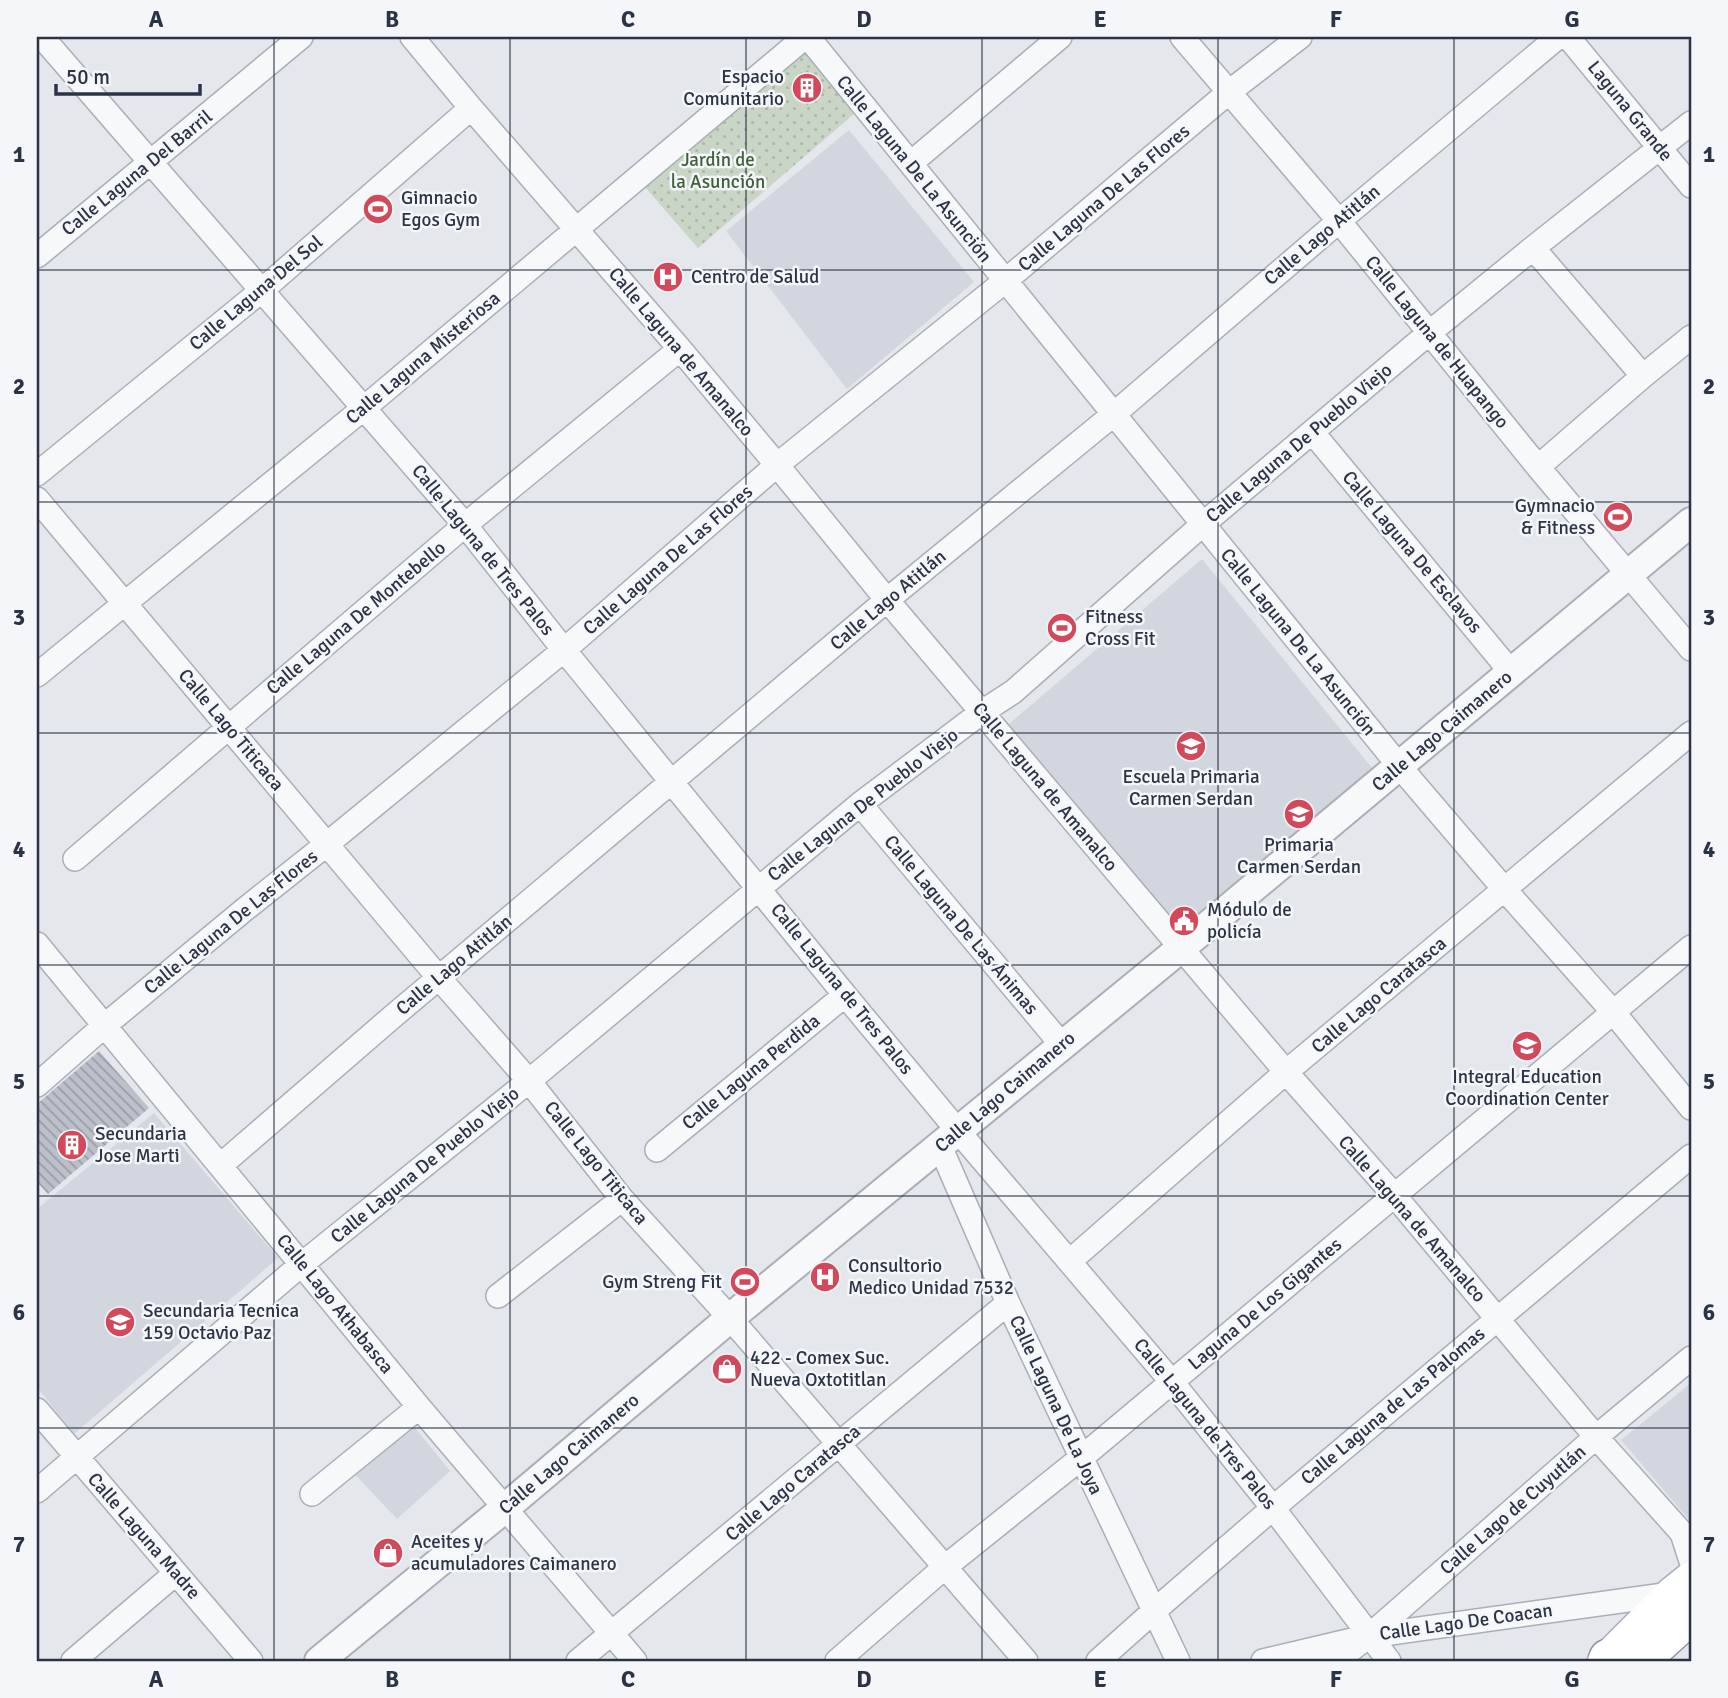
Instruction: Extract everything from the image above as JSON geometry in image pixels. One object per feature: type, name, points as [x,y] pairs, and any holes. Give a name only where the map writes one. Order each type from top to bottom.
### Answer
[{"type":"highway","points":[[1616,1660],[1684,1595]]},
{"type":"street","name":"Calle Laguna Del Barril","points":[[37,256],[302,37]]},
{"type":"street","name":"Calle Laguna de Amanalco","points":[[412,37],[680,349],[887,600],[1286,1072],[1394,1195],[1596,1437],[1686,1535],[1691,1561]]},
{"type":"street","name":"Calle Laguna De La Asunción","points":[[806,37],[1400,767],[1504,890],[1614,1013],[1691,1108]]},
{"type":"street","name":"Calle Laguna Misteriosa","points":[[37,675],[364,408],[806,37]]},
{"type":"street","points":[[911,163],[1060,37]]},
{"type":"street","name":"Calle Laguna de Huapango","points":[[1182,37],[1339,221],[1538,467],[1691,649]]},
{"type":"street","name":"Calle Laguna De Las Flores","points":[[37,1085],[244,909],[564,650],[778,465],[1005,281],[1228,92],[1300,37]]},
{"type":"street","name":"Calle Lago Atitlán","points":[[220,1165],[672,781],[1114,414],[1558,37]]},
{"type":"street","name":"Laguna Grande","points":[[1568,37],[1691,186]]},
{"type":"street","name":"Calle Laguna de Tres Palos","points":[[44,41],[465,525],[845,995],[949,1139],[1070,1261],[1172,1382],[1273,1508],[1389,1661]]},
{"type":"street","name":"Calle Laguna Del Sol","points":[[37,474],[261,291],[471,108]]},
{"type":"street","name":"Calle Laguna De Pueblo Viejo","points":[[37,1491],[302,1264],[529,1081],[860,804],[982,712],[1013,692],[1202,525],[1429,333],[1691,123]]},
{"type":"street","points":[[1533,247],[1643,376]]},
{"type":"street","points":[[1538,467],[1691,337]]},
{"type":"street","name":"Calle Laguna De Montebello","points":[[75,859],[465,525],[680,349]]},
{"type":"street","name":"Calle Laguna De Esclavos","points":[[1313,433],[1511,672]]},
{"type":"street","name":"Calle Lago Titicaca","points":[[37,499],[439,978],[529,1081],[622,1199],[730,1318],[1026,1661]]},
{"type":"street","name":"Calle Lago Caimanero","points":[[319,1661],[730,1318],[1400,767],[1691,522]]},
{"type":"street","name":"Calle Lago Caratasca","points":[[1070,1261],[1286,1072],[1691,733]]},
{"type":"street","name":"Calle Laguna De Las Ánimas","points":[[860,804],[1062,1045]]},
{"type":"street","name":"Calle Lago Athabasca","points":[[37,944],[419,1407],[635,1661]]},
{"type":"street","name":"Laguna De Los Gigantes","points":[[837,1661],[945,1567],[1081,1458],[1691,947]]},
{"type":"street","name":"Calle Laguna Perdida","points":[[657,1150],[845,995]]},
{"type":"street","name":"Calle Laguna De La Joya","points":[[949,1139],[1008,1303],[1178,1661]]},
{"type":"street","name":"Calle Laguna de Las Palomas","points":[[1098,1661],[1273,1508],[1691,1156]]},
{"type":"street","points":[[498,1296],[622,1199]]},
{"type":"street","name":"Calle Lago Caratasca","points":[[578,1661],[1008,1303]]},
{"type":"street","name":"Calle Lago de Cuyutlán","points":[[1336,1661],[1369,1636],[1596,1437],[1691,1358]]},
{"type":"street","points":[[312,1494],[419,1407]]},
{"type":"street","name":"Calle Laguna Madre","points":[[37,1410],[251,1661]]},
{"type":"street","points":[[73,1661],[176,1573]]},
{"type":"street","name":"Calle Lago De Coacan","points":[[1263,1661],[1369,1636],[1684,1595]]},
{"type":"shaded area","points":[[849,130],[974,282],[847,389],[726,231]]},
{"type":"shaded area","name":"Escuela Primaria Carmen Serdan","points":[[1202,559],[1372,768],[1181,933],[1009,724]]},
{"type":"shaded area","name":"Secundaria Tecnica 159 Octavio Paz","points":[[154,1113],[278,1258],[74,1434],[37,1387],[37,1209]]},
{"type":"shaded area","points":[[1691,1383],[1691,1522],[1621,1440]]},
{"type":"shaded area","points":[[412,1424],[450,1471],[397,1519],[352,1471]]},
{"type":"green space","name":"Jardín de la Asunción","points":[[804,51],[854,114],[698,248],[638,179]]},
{"type":"building","name":"Espacio Comunitario","points":[[808,70],[825,91],[807,105],[789,84]]},
{"type":"building","name":"Módulo de policía","points":[[1186,909],[1196,920],[1181,933],[1172,922]]},
{"type":"building","name":"Secundaria Jose Marti","points":[[99,1051],[149,1108],[48,1194],[37,1182],[37,1104]]},
{"type":"place","name":"Espacio Comunitario","points":[[807,88]]},
{"type":"place","name":"Gimnacio Egos Gym","points":[[378,209]]},
{"type":"place","name":"Centro de Salud","points":[[668,277]]},
{"type":"place","name":"Gymnacio & Fitness","points":[[1618,517]]},
{"type":"place","name":"Fitness Cross Fit","points":[[1062,628]]},
{"type":"place","name":"Escuela Primaria Carmen Serdan","points":[[1191,746]]},
{"type":"place","name":"Primaria Carmen Serdan","points":[[1299,814]]},
{"type":"place","name":"Módulo de policía","points":[[1184,921]]},
{"type":"place","name":"Integral Education Coordination Center","points":[[1527,1046]]},
{"type":"place","name":"Secundaria Jose Marti","points":[[72,1145]]},
{"type":"place","name":"Consultorio Medico Unidad 7532","points":[[825,1277]]},
{"type":"place","name":"Gym Streng Fit","points":[[745,1282]]},
{"type":"place","name":"Secundaria Tecnica 159 Octavio Paz","points":[[120,1322]]},
{"type":"place","name":"422 - Comex Suc. Nueva Oxtotitlan","points":[[727,1369]]},
{"type":"place","name":"Aceites y acumuladores Caimanero","points":[[388,1553]]}]
